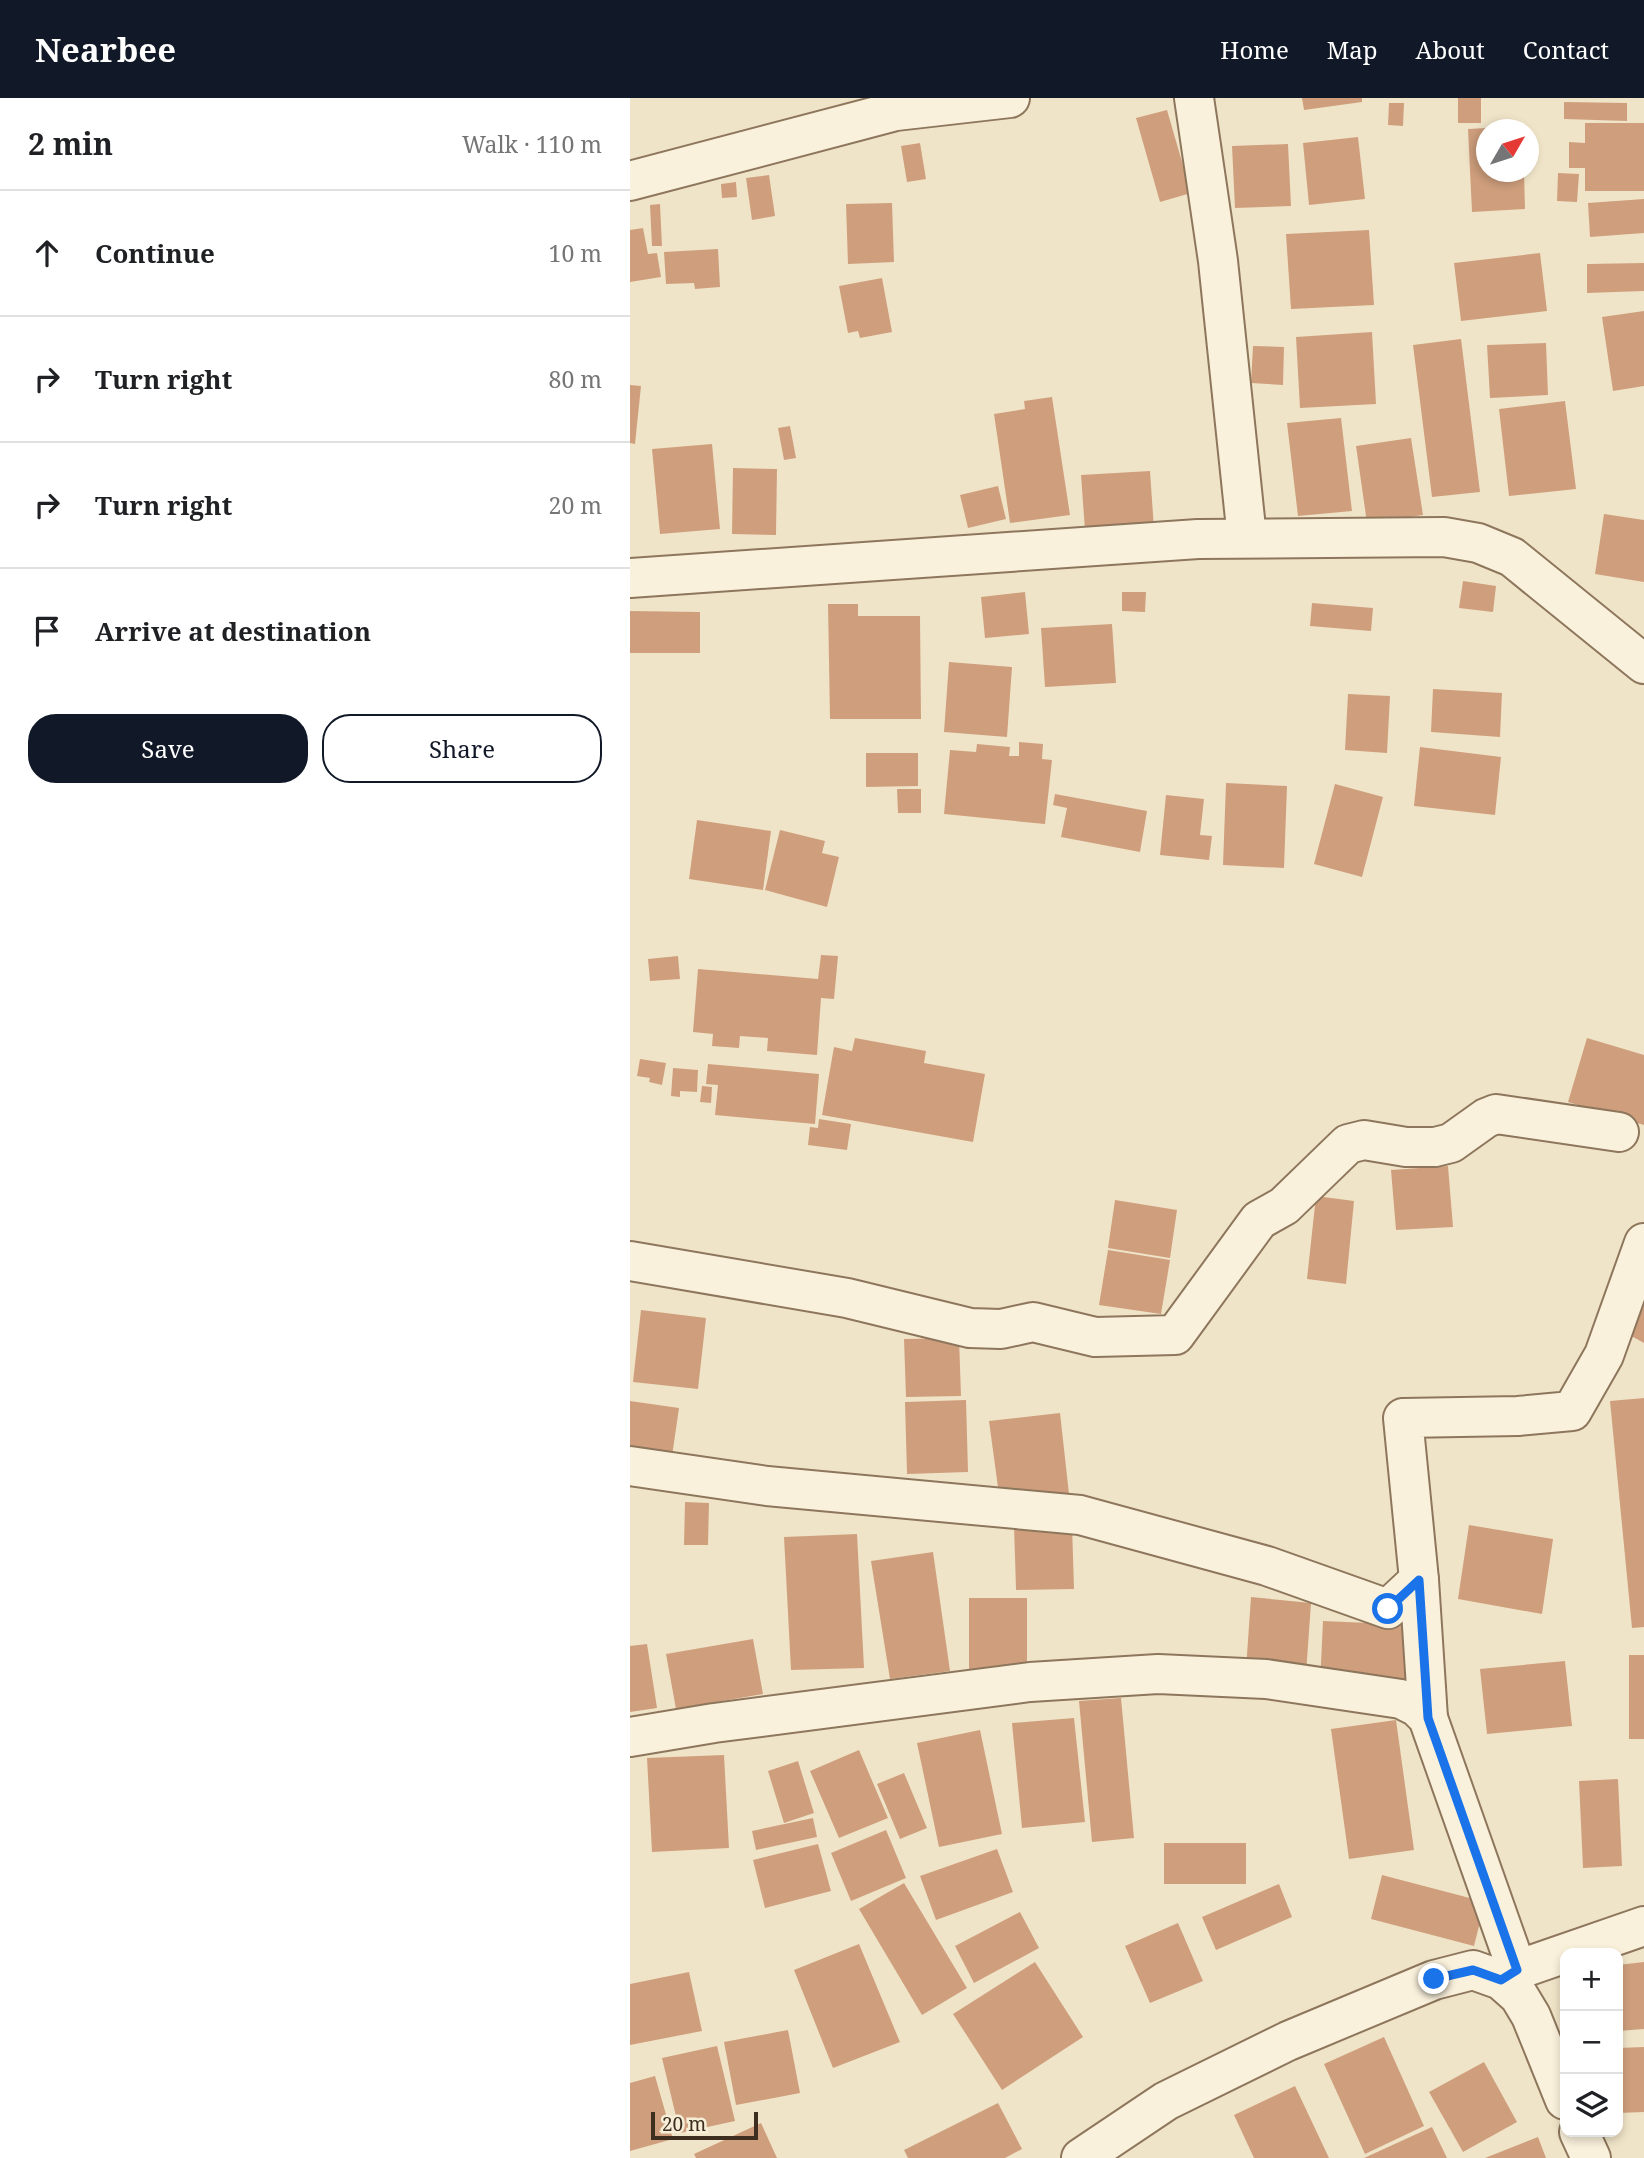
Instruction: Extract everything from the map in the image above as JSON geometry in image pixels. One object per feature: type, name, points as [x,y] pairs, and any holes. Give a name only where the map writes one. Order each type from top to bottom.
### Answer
[{"type":"street","points":[[630,181],[896,104],[1010,98]]},
{"type":"street","points":[[1194,98],[1218,261],[1247,538]]},
{"type":"street","points":[[630,578],[1184,540],[1444,537],[1478,543],[1512,557],[1644,664]]},
{"type":"street","points":[[630,1261],[847,1298],[970,1328],[1001,1329],[1034,1322],[1095,1337],[1175,1335],[1259,1220],[1284,1206],[1348,1144],[1364,1140],[1406,1147],[1451,1143],[1496,1114],[1619,1132]]},
{"type":"street","points":[[1560,2088],[1531,2016],[1509,1975],[1428,1718],[1419,1580],[1403,1418],[1518,1416],[1572,1411],[1604,1354],[1644,1243]]},
{"type":"street","points":[[630,1466],[767,1486],[1080,1515],[1267,1566],[1388,1609],[1419,1580]]},
{"type":"street","points":[[630,1737],[714,1723],[1030,1682],[1158,1674],[1266,1679],[1401,1699],[1417,1707],[1428,1718]]},
{"type":"street","points":[[1082,2158],[1166,2101],[1300,2036],[1434,1979],[1473,1970],[1509,1975],[1644,1926]]},
{"type":"street","points":[[1582,2137],[1591,2158]]},
{"type":"building","points":[[1302,98],[1362,98],[1362,102],[1304,110]]},
{"type":"building","points":[[1458,98],[1481,98],[1481,119],[1476,119],[1476,123],[1458,123]]},
{"type":"building","points":[[1564,102],[1627,103],[1627,121],[1564,119]]},
{"type":"building","points":[[1389,103],[1404,103],[1403,126],[1388,125]]},
{"type":"building","points":[[1167,110],[1191,193],[1160,202],[1136,118]]},
{"type":"building","points":[[1585,123],[1644,123],[1644,191],[1585,191],[1585,168],[1569,168],[1569,142],[1585,143]]},
{"type":"building","points":[[1468,129],[1476,129],[1476,182],[1524,182],[1525,209],[1472,212]]},
{"type":"building","points":[[1358,137],[1365,199],[1309,205],[1303,143]]},
{"type":"building","points":[[920,143],[926,179],[907,182],[901,146]]},
{"type":"building","points":[[1288,144],[1291,206],[1235,208],[1232,146]]},
{"type":"building","points":[[1558,173],[1579,174],[1577,202],[1557,201]]},
{"type":"building","points":[[769,175],[775,216],[752,220],[746,178]]},
{"type":"building","points":[[736,182],[737,197],[722,198],[721,184]]},
{"type":"building","points":[[1644,199],[1644,233],[1590,237],[1588,203]]},
{"type":"building","points":[[892,203],[894,262],[848,264],[846,204]]},
{"type":"building","points":[[660,204],[662,246],[652,246],[650,205]]},
{"type":"building","points":[[643,228],[648,254],[657,253],[661,277],[630,282],[630,230]]},
{"type":"building","points":[[1369,230],[1374,305],[1291,309],[1286,234]]},
{"type":"building","points":[[718,249],[720,287],[695,289],[694,283],[666,284],[664,252]]},
{"type":"building","points":[[1540,253],[1547,311],[1461,321],[1454,263]]},
{"type":"building","points":[[1644,263],[1644,291],[1587,293],[1587,264]]},
{"type":"building","points":[[882,278],[892,332],[860,338],[858,331],[848,333],[839,286]]},
{"type":"building","points":[[1644,311],[1644,386],[1613,391],[1602,317]]},
{"type":"building","points":[[1372,332],[1376,404],[1300,408],[1296,337]]},
{"type":"building","points":[[1461,339],[1480,492],[1432,497],[1413,345]]},
{"type":"building","points":[[1546,343],[1548,395],[1490,398],[1487,345]]},
{"type":"building","points":[[1253,346],[1284,347],[1283,385],[1251,383]]},
{"type":"building","points":[[630,385],[641,386],[635,444],[630,443]]},
{"type":"building","points":[[1052,397],[1070,515],[1010,523],[994,414],[1025,409],[1024,401]]},
{"type":"building","points":[[1565,401],[1576,489],[1509,496],[1499,409]]},
{"type":"building","points":[[1341,418],[1352,511],[1298,516],[1287,423]]},
{"type":"building","points":[[790,426],[796,458],[784,460],[778,428]]},
{"type":"building","points":[[1411,438],[1423,515],[1367,523],[1356,446]]},
{"type":"building","points":[[712,444],[720,529],[660,534],[652,449]]},
{"type":"building","points":[[733,468],[777,469],[776,535],[732,534]]},
{"type":"building","points":[[1150,471],[1154,529],[1085,530],[1081,475]]},
{"type":"building","points":[[998,486],[1006,519],[968,528],[960,495]]},
{"type":"building","points":[[1604,514],[1644,520],[1644,582],[1595,574]]},
{"type":"building","points":[[1463,581],[1496,586],[1493,612],[1459,608]]},
{"type":"building","points":[[1025,592],[1029,634],[985,638],[981,597]]},
{"type":"building","points":[[1122,592],[1146,592],[1145,612],[1122,611]]},
{"type":"building","points":[[1312,603],[1373,608],[1371,631],[1310,626]]},
{"type":"building","points":[[828,604],[858,604],[858,616],[920,616],[921,719],[830,719]]},
{"type":"building","points":[[630,611],[700,612],[700,653],[630,653]]},
{"type":"building","points":[[1112,624],[1116,683],[1045,687],[1041,628]]},
{"type":"building","points":[[949,662],[1012,667],[1007,737],[944,732]]},
{"type":"building","points":[[1433,689],[1502,693],[1500,737],[1431,732]]},
{"type":"building","points":[[1348,694],[1390,696],[1387,753],[1345,750]]},
{"type":"building","points":[[1019,742],[1043,744],[1042,759],[1052,760],[1045,824],[944,814],[950,750],[976,752],[977,744],[1010,747],[1009,756],[1019,756]]},
{"type":"building","points":[[1420,747],[1501,757],[1495,815],[1414,806]]},
{"type":"building","points":[[866,753],[918,753],[918,786],[866,787]]},
{"type":"building","points":[[1226,783],[1287,786],[1284,868],[1223,865]]},
{"type":"building","points":[[1335,784],[1383,797],[1362,877],[1314,864]]},
{"type":"building","points":[[897,789],[921,789],[921,813],[898,813]]},
{"type":"building","points":[[1055,794],[1147,811],[1140,852],[1061,837],[1067,808],[1053,805]]},
{"type":"building","points":[[1166,795],[1204,799],[1200,835],[1212,836],[1209,860],[1160,855]]},
{"type":"building","points":[[697,820],[771,831],[763,890],[689,879]]},
{"type":"building","points":[[780,830],[825,841],[822,853],[839,857],[827,907],[765,890]]},
{"type":"building","points":[[821,955],[838,956],[834,999],[821,998],[817,1055],[767,1051],[768,1038],[740,1036],[739,1048],[712,1046],[713,1034],[693,1032],[698,969],[818,979]]},
{"type":"building","points":[[678,956],[680,979],[650,981],[648,959]]},
{"type":"building","points":[[855,1038],[926,1051],[924,1063],[985,1074],[973,1142],[822,1115],[834,1047],[852,1051]]},
{"type":"building","points":[[1587,1038],[1644,1055],[1644,1125],[1568,1102]]},
{"type":"building","points":[[640,1059],[666,1063],[662,1085],[649,1082],[650,1078],[637,1076]]},
{"type":"building","points":[[708,1064],[819,1074],[815,1124],[715,1115],[718,1085],[706,1084]]},
{"type":"building","points":[[673,1068],[698,1070],[697,1092],[680,1091],[680,1097],[671,1096]]},
{"type":"building","points":[[702,1086],[712,1087],[711,1103],[700,1102]]},
{"type":"building","points":[[819,1119],[851,1124],[847,1150],[808,1145],[810,1127],[818,1128]]},
{"type":"building","points":[[1448,1166],[1453,1227],[1396,1230],[1391,1170]]},
{"type":"building","points":[[1316,1196],[1354,1201],[1346,1284],[1307,1279]]},
{"type":"building","points":[[1115,1200],[1177,1210],[1170,1258],[1108,1248]]},
{"type":"building","points":[[1108,1250],[1170,1260],[1161,1314],[1099,1305]]},
{"type":"building","points":[[1644,1296],[1644,1343],[1624,1332]]},
{"type":"building","points":[[641,1310],[706,1318],[698,1389],[633,1382]]},
{"type":"building","points":[[959,1338],[961,1396],[906,1397],[904,1339]]},
{"type":"building","points":[[1644,1398],[1644,1627],[1632,1628],[1610,1401]]},
{"type":"building","points":[[966,1400],[968,1472],[907,1474],[905,1402]]},
{"type":"building","points":[[630,1401],[679,1408],[670,1470],[630,1464]]},
{"type":"building","points":[[1060,1413],[1069,1494],[1000,1502],[989,1421]]},
{"type":"building","points":[[685,1502],[709,1503],[708,1545],[684,1545]]},
{"type":"building","points":[[1072,1524],[1074,1589],[1016,1590],[1014,1526]]},
{"type":"building","points":[[1469,1525],[1553,1539],[1542,1614],[1458,1599]]},
{"type":"building","points":[[857,1534],[864,1668],[791,1670],[784,1537]]},
{"type":"building","points":[[933,1552],[950,1671],[890,1679],[871,1561]]},
{"type":"building","points":[[1251,1597],[1311,1603],[1306,1674],[1246,1669]]},
{"type":"building","points":[[969,1598],[1027,1598],[1027,1670],[969,1669]]},
{"type":"building","points":[[1323,1621],[1416,1625],[1414,1688],[1320,1684]]},
{"type":"building","points":[[753,1639],[763,1694],[676,1709],[666,1654]]},
{"type":"building","points":[[647,1644],[657,1708],[630,1712],[630,1646]]},
{"type":"building","points":[[1629,1655],[1644,1655],[1644,1739],[1629,1739]]},
{"type":"building","points":[[1565,1661],[1572,1726],[1487,1734],[1480,1669]]},
{"type":"building","points":[[1121,1698],[1134,1838],[1092,1842],[1079,1701]]},
{"type":"building","points":[[1074,1718],[1085,1822],[1022,1828],[1012,1723]]},
{"type":"building","points":[[1396,1720],[1414,1850],[1349,1859],[1331,1729]]},
{"type":"building","points":[[980,1730],[1002,1834],[939,1847],[917,1743]]},
{"type":"building","points":[[859,1750],[888,1818],[839,1838],[810,1771]]},
{"type":"building","points":[[724,1755],[729,1848],[652,1852],[647,1758]]},
{"type":"building","points":[[798,1761],[814,1813],[784,1823],[768,1771]]},
{"type":"building","points":[[904,1773],[927,1828],[900,1839],[877,1784]]},
{"type":"building","points":[[1618,1779],[1622,1866],[1583,1868],[1579,1781]]},
{"type":"building","points":[[813,1818],[817,1837],[756,1850],[752,1831]]},
{"type":"building","points":[[886,1830],[906,1878],[851,1901],[831,1853]]},
{"type":"building","points":[[1164,1843],[1246,1843],[1246,1884],[1164,1884]]},
{"type":"building","points":[[818,1844],[831,1891],[765,1908],[753,1860]]},
{"type":"building","points":[[997,1849],[1013,1892],[936,1920],[920,1876]]},
{"type":"building","points":[[1382,1875],[1485,1902],[1474,1946],[1371,1919]]},
{"type":"building","points":[[904,1883],[967,1988],[922,2015],[859,1909]]},
{"type":"building","points":[[1279,1884],[1292,1917],[1216,1950],[1202,1917]]},
{"type":"building","points":[[1020,1912],[1039,1948],[974,1983],[955,1946]]},
{"type":"building","points":[[1178,1923],[1203,1981],[1150,2003],[1125,1946]]},
{"type":"building","points":[[859,1944],[900,2042],[833,2068],[794,1970]]},
{"type":"building","points":[[1035,1962],[1083,2037],[1002,2090],[953,2014]]},
{"type":"building","points":[[1644,1962],[1644,2029],[1623,2031],[1623,1964]]},
{"type":"building","points":[[689,1972],[702,2031],[630,2045],[630,1984]]},
{"type":"building","points":[[788,2030],[800,2093],[736,2105],[724,2042]]},
{"type":"building","points":[[1384,2037],[1424,2126],[1365,2154],[1324,2064]]},
{"type":"building","points":[[717,2046],[735,2121],[680,2133],[662,2058]]},
{"type":"building","points":[[1644,2047],[1644,2112],[1623,2113],[1623,2048]]},
{"type":"building","points":[[1484,2062],[1517,2122],[1463,2152],[1429,2092]]},
{"type":"building","points":[[655,2076],[673,2139],[630,2151],[630,2083]]},
{"type":"building","points":[[1295,2086],[1329,2158],[1254,2158],[1234,2115]]},
{"type":"building","points":[[998,2103],[1022,2149],[1005,2158],[908,2158],[904,2150]]},
{"type":"building","points":[[761,2123],[777,2158],[696,2158],[694,2154]]},
{"type":"building","points":[[1432,2127],[1447,2158],[1364,2158]]},
{"type":"building","points":[[1538,2137],[1546,2158],[1485,2158]]},
{"type":"route","points":[[1388,1609],[1419,1580],[1428,1718],[1517,1970],[1501,1980],[1473,1970],[1434,1979]]}]
